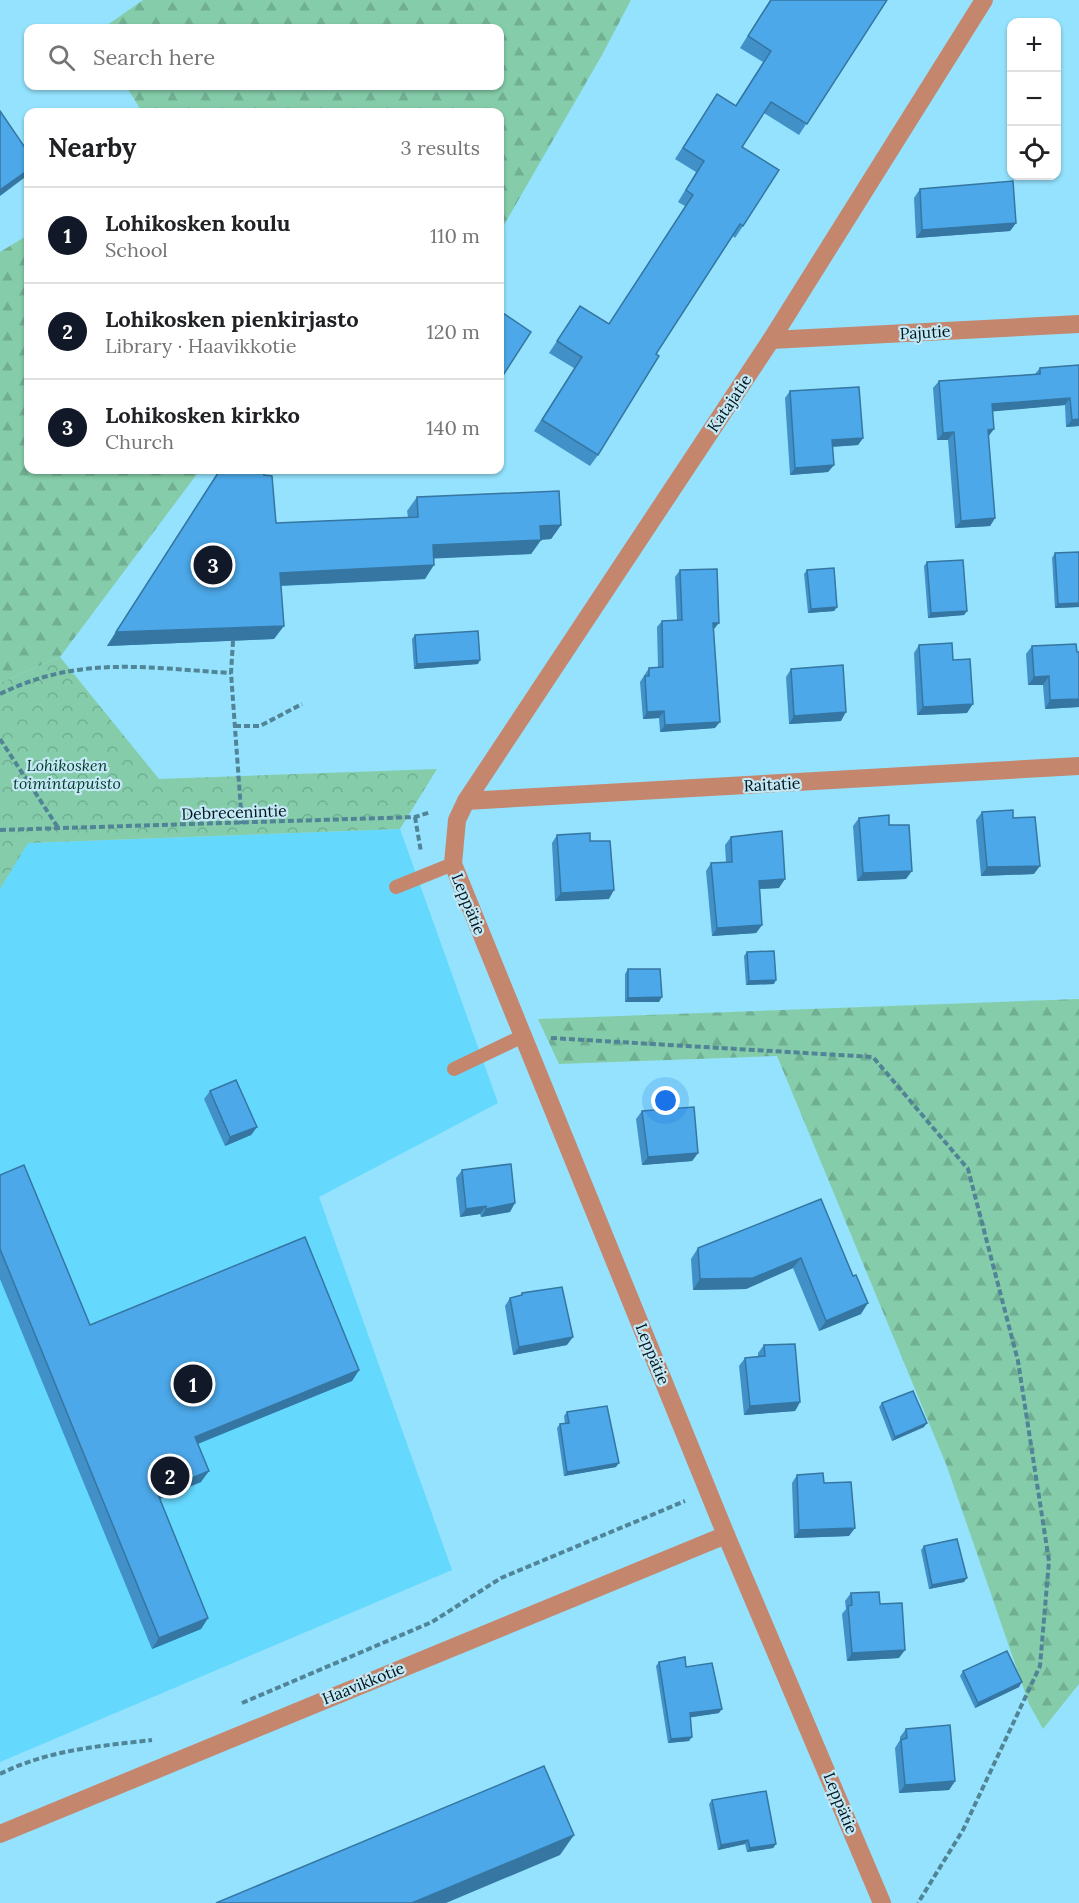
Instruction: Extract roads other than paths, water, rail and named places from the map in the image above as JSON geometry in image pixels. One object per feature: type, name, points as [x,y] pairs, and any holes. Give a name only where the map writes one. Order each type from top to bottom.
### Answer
[{"type":"street","name":"Katajatie","points":[[466,801],[771,340],[984,0]]},
{"type":"street","name":"Pajutie","points":[[771,340],[1079,324]]},
{"type":"street","name":"Raitatie","points":[[466,801],[1079,766]]},
{"type":"street","name":"Leppätie","points":[[466,801],[457,820],[453,864],[726,1535],[882,1903]]},
{"type":"street","name":"Haavikkotie","points":[[0,1834],[726,1535]]},
{"type":"lane","points":[[396,886],[453,864]]},
{"type":"lane","points":[[454,1069],[523,1036]]},
{"type":"place","name":"Lohikosken kirkko","points":[[213,565]]},
{"type":"place","name":"Lohikosken koulu","points":[[193,1384]]},
{"type":"place","name":"Lohikosken pienkirjasto","points":[[170,1476]]},
{"type":"park label","name":"Lohikosken toimintapuisto","points":[[67,774]]}]
